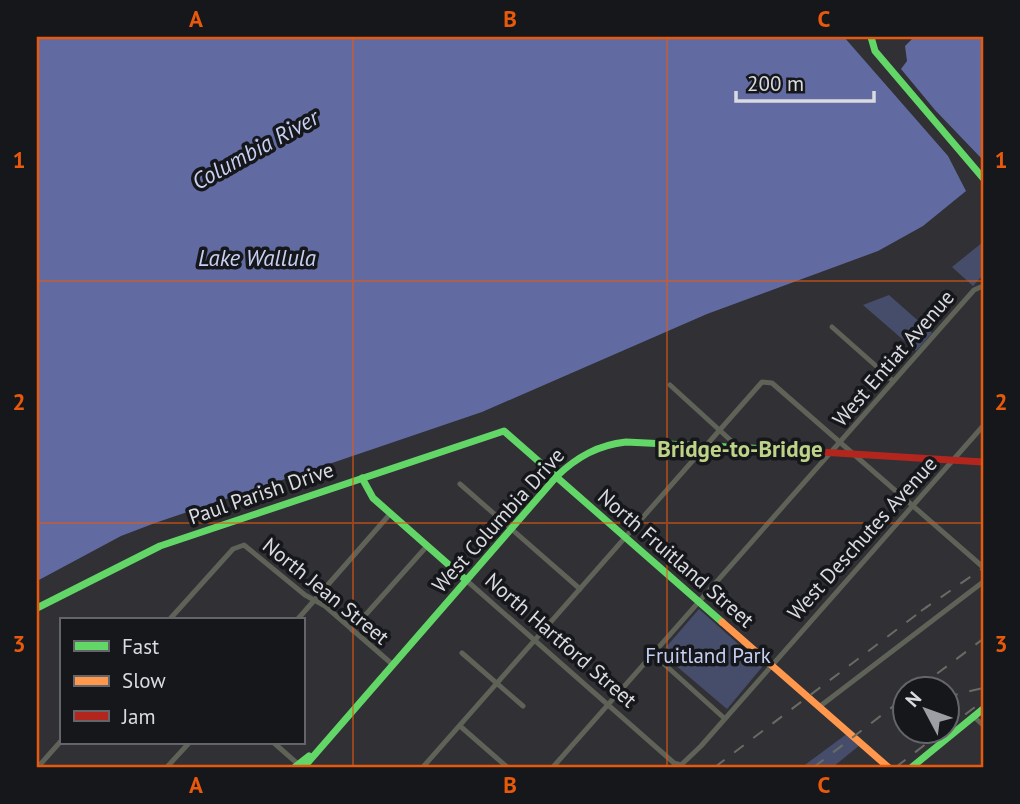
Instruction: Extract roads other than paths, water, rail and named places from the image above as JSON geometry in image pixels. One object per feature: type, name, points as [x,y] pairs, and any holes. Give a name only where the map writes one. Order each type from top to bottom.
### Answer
[{"type":"street","points":[[871,37],[875,51],[983,178]]},
{"type":"street","name":"West Entiat Avenue","points":[[554,767],[893,381],[982,286]]},
{"type":"street","points":[[832,327],[893,381]]},
{"type":"street","points":[[423,767],[762,382],[772,383],[983,567]]},
{"type":"street","points":[[670,385],[738,447]]},
{"type":"street","name":"West Deschutes Avenue","points":[[681,765],[983,426]]},
{"type":"street","name":"North Fruitland Street","points":[[504,431],[888,767]]},
{"type":"street","name":"Paul Parish Drive","points":[[37,608],[145,552],[504,431]]},
{"type":"street","name":"West Columbia Drive","points":[[300,767],[557,476],[585,453],[611,443],[638,440],[983,462]]},
{"type":"street","name":"North Hartford Street","points":[[362,478],[371,496],[390,514],[674,763],[681,765]]},
{"type":"street","points":[[460,484],[580,589]]},
{"type":"street","points":[[299,618],[390,514]]},
{"type":"street","name":"North Jean Street","points":[[171,618],[231,551],[240,545],[250,548],[391,664]]},
{"type":"street","points":[[352,630],[427,546]]},
{"type":"street","points":[[819,707],[983,582]]},
{"type":"street","points":[[462,653],[523,706]]},
{"type":"street","points":[[653,654],[724,718]]},
{"type":"street","points":[[912,767],[983,709]]},
{"type":"street","points":[[973,716],[983,725]]},
{"type":"street","points":[[460,726],[507,767]]},
{"type":"street","points":[[38,767],[60,742]]},
{"type":"street","points":[[167,767],[188,744]]},
{"type":"street","points":[[275,744],[300,767]]},
{"type":"water","name":"Lake Wallula","points":[[37,37],[844,37],[948,156],[966,191],[923,226],[878,251],[707,314],[482,412],[121,536],[37,581]]},
{"type":"water","points":[[914,37],[983,37],[983,160],[935,110],[901,69],[907,61],[905,46]]},
{"type":"railway","points":[[921,611],[983,568]]},
{"type":"railway","points":[[715,767],[928,606]]},
{"type":"railway","points":[[937,674],[983,639]]},
{"type":"railway","points":[[960,694],[983,688]]},
{"type":"railway","points":[[960,718],[983,701]]},
{"type":"railway","points":[[814,767],[890,709]]},
{"type":"railway","points":[[896,767],[926,744]]},
{"type":"district","name":"Bridge-to-Bridge","points":[[740,448]]},
{"type":"water label","name":"Columbia River","points":[[255,149]]},
{"type":"park label","name":"Fruitland Park","points":[[708,655]]}]
